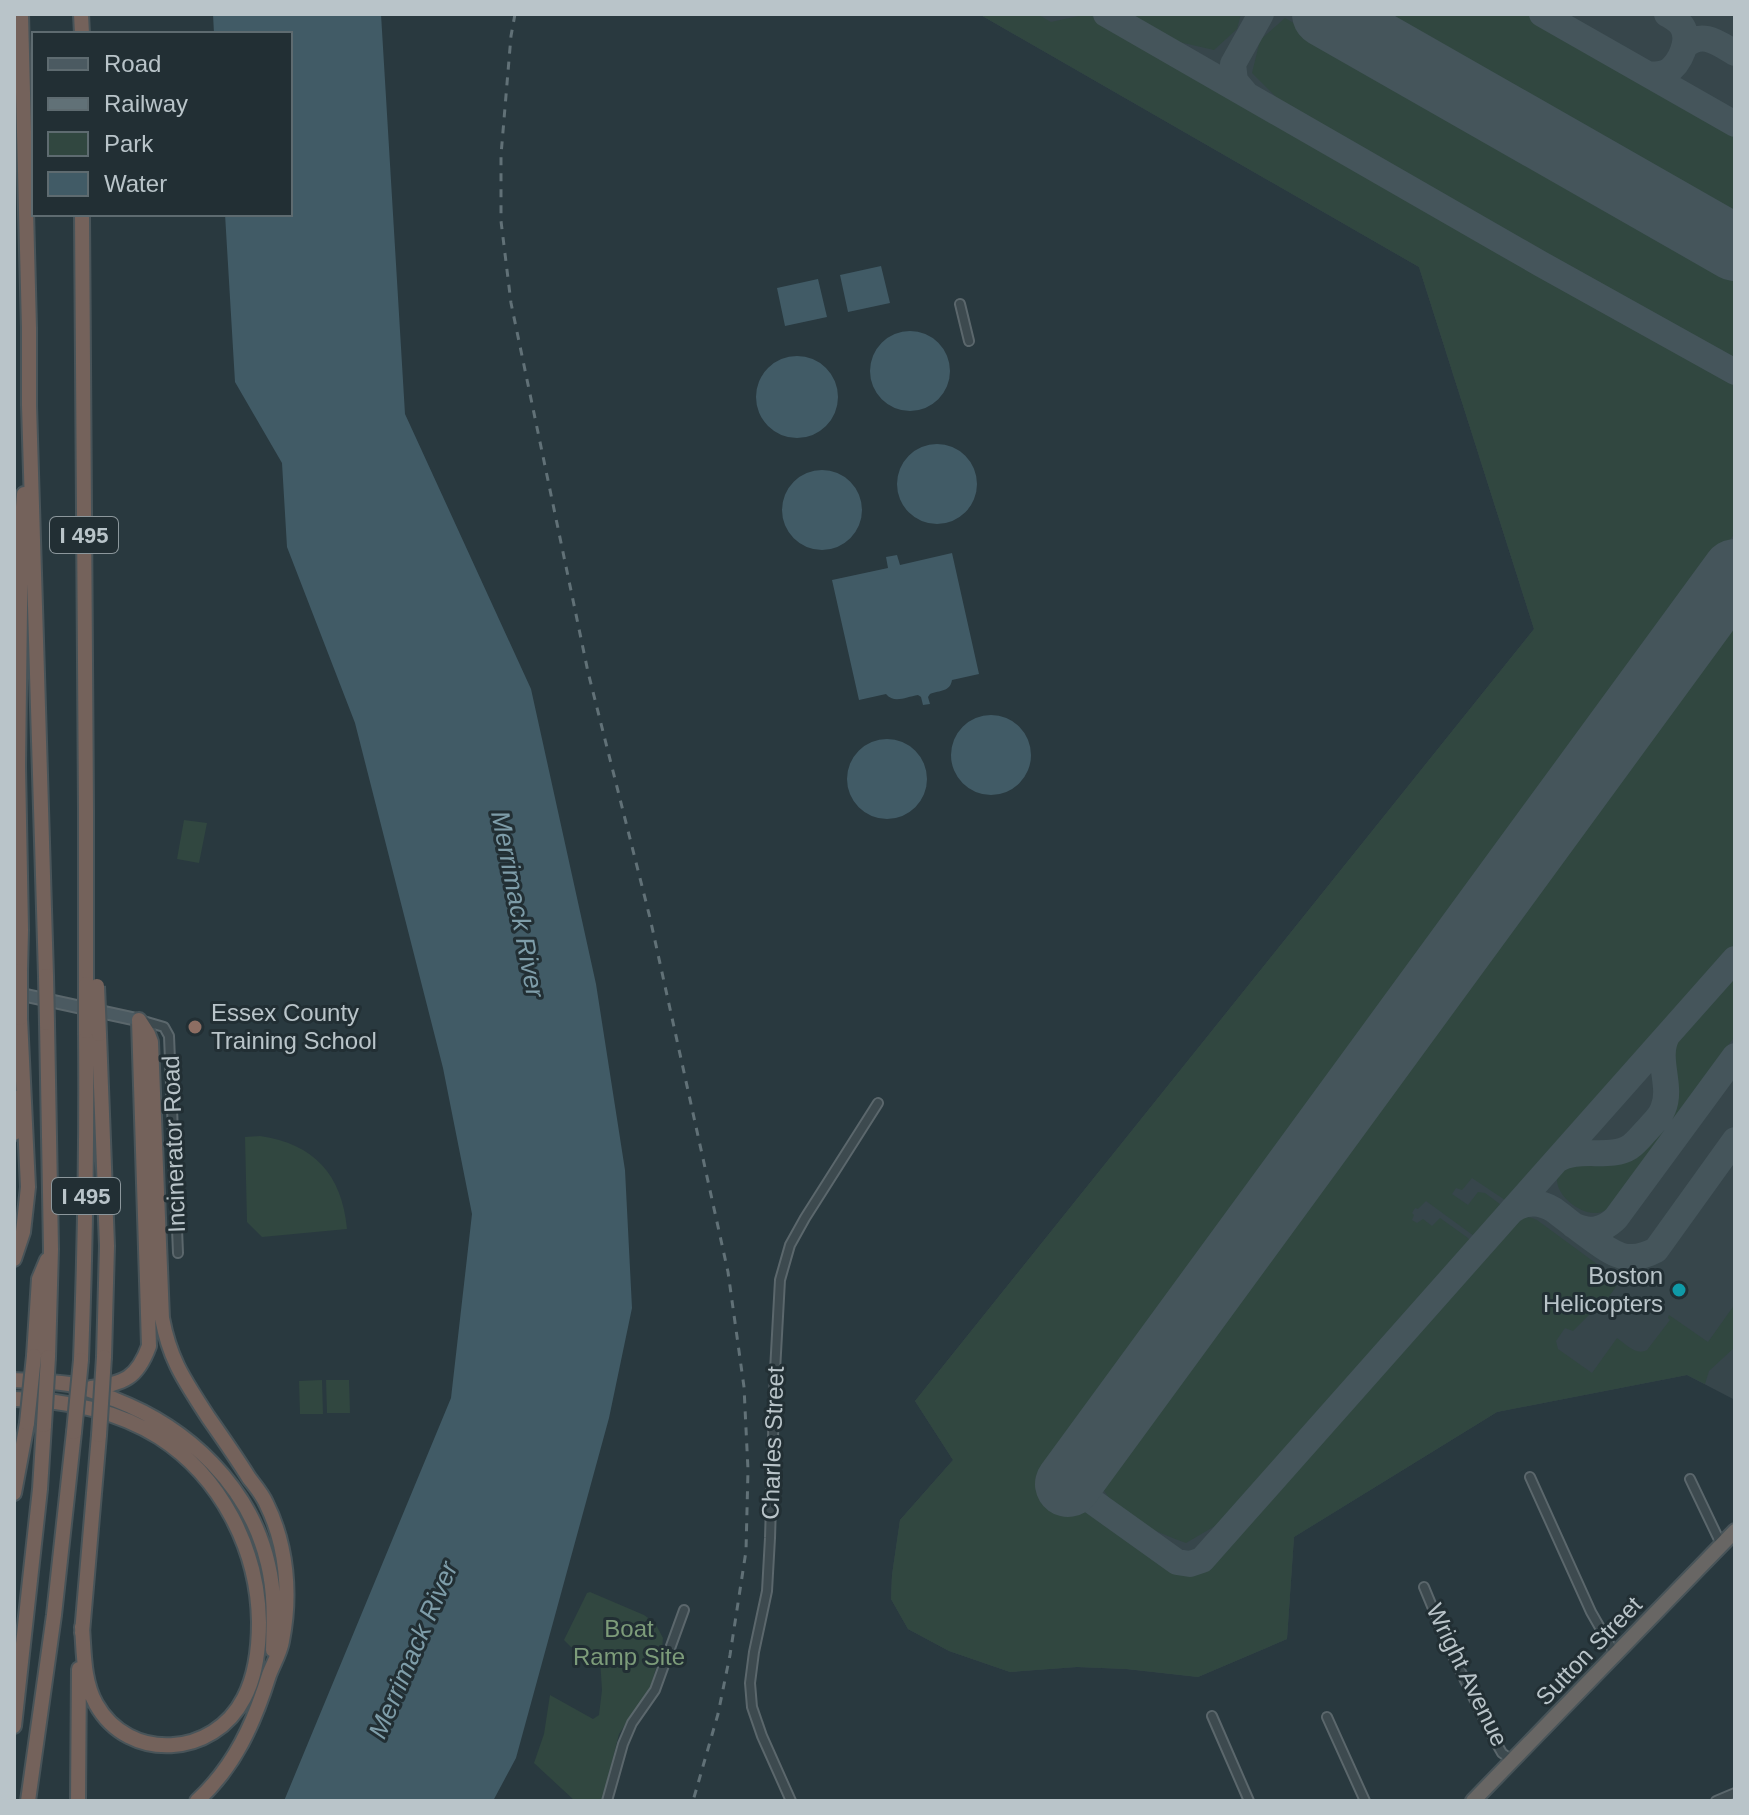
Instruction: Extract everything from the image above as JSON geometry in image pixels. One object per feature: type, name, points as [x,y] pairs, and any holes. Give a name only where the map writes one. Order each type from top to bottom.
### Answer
[{"type":"highway","name":"I 495","points":[[14,1726],[40,1489],[44,1425],[41,1356],[51,1249],[21,14]]},
{"type":"highway","name":"I 495","points":[[28,1801],[54,1615],[74,1432],[85,1266],[92,985],[86,856],[82,216]]},
{"type":"highway","points":[[14,1259],[23,1232],[28,1187],[20,1018],[18,766],[21,533],[29,405]]},
{"type":"highway","points":[[14,1133],[20,1018]]},
{"type":"highway","points":[[87,1388],[114,1385],[132,1377],[143,1363],[149,1346],[139,1020]]},
{"type":"highway","points":[[139,1020],[151,1042],[162,1318],[167,1344],[181,1375],[266,1503],[281,1544],[287,1586],[281,1645],[257,1714],[228,1767],[197,1801]]},
{"type":"highway","points":[[78,1801],[79,1682],[99,1435],[107,1246],[92,1032]]},
{"type":"highway","points":[[14,1493],[41,1356]]},
{"type":"highway","points":[[14,1380],[87,1388],[138,1409],[204,1453],[241,1500],[261,1542],[274,1601],[272,1666]]},
{"type":"highway","points":[[14,1399],[89,1408],[158,1436],[189,1461],[214,1489],[247,1549],[259,1608],[258,1647],[243,1699],[225,1724],[211,1735],[184,1744],[154,1745],[121,1732],[107,1720],[88,1688],[82,1627]]},
{"type":"highway","name":"Sutton Street","points":[[1473,1801],[1735,1531]]},
{"type":"main road","points":[[14,993],[139,1020]]},
{"type":"street","points":[[960,304],[969,341]]},
{"type":"street","name":"Incinerator Road","points":[[139,1020],[164,1027],[169,1036],[178,1253]]},
{"type":"street","name":"Charles Street","points":[[791,1801],[762,1736],[752,1707],[750,1683],[768,1578],[780,1280],[790,1245],[878,1103]]},
{"type":"street","points":[[1530,1477],[1591,1612],[1616,1655]]},
{"type":"street","points":[[1690,1479],[1722,1546]]},
{"type":"street","name":"Wright Avenue","points":[[1424,1587],[1451,1652],[1494,1739],[1502,1753],[1513,1761]]},
{"type":"street","points":[[607,1801],[623,1744],[632,1723],[655,1690],[684,1610]]},
{"type":"street","points":[[1212,1716],[1249,1801]]},
{"type":"street","points":[[1327,1717],[1365,1801]]},
{"type":"street","points":[[1716,1801],[1735,1793]]},
{"type":"shaded area","points":[[979,14],[1735,14],[1735,1400],[1687,1375],[1497,1412],[1294,1537],[1287,1639],[1198,1677],[1077,1667],[1010,1672],[949,1651],[908,1629],[891,1599],[900,1520],[953,1460],[915,1401],[1534,629],[1419,267]]},
{"type":"green space","points":[[979,14],[1037,14],[1051,22],[1088,14],[1561,283],[1735,386],[1735,533],[1044,1475],[1170,1567],[1185,1571],[1210,1562],[1509,1224],[1522,1217],[1537,1220],[1620,1281],[1598,1312],[1590,1314],[1573,1331],[1565,1328],[1556,1341],[1558,1349],[1592,1373],[1617,1338],[1635,1350],[1647,1350],[1670,1320],[1669,1315],[1708,1342],[1735,1304],[1735,1347],[1709,1371],[1705,1384],[1687,1375],[1497,1412],[1294,1537],[1287,1639],[1198,1677],[1077,1667],[1010,1672],[949,1651],[908,1629],[891,1599],[900,1520],[953,1460],[915,1401],[1534,629],[1419,267]]},
{"type":"green space","points":[[1125,14],[1241,14],[1237,29],[1214,50],[1179,42]]},
{"type":"green space","points":[[1370,14],[1526,14],[1735,134],[1735,222]]},
{"type":"green space","points":[[1285,18],[1735,275],[1735,363],[1384,165],[1280,101],[1252,73],[1260,40]]},
{"type":"green space","points":[[1735,610],[1735,945],[1508,1202],[1472,1178],[1462,1190],[1456,1188],[1452,1194],[1468,1205],[1478,1192],[1485,1193],[1504,1207],[1478,1236],[1426,1201],[1418,1209],[1415,1208],[1412,1220],[1417,1223],[1423,1219],[1432,1226],[1440,1218],[1472,1243],[1229,1514],[1186,1543],[1136,1521],[1106,1494],[1100,1479]]},
{"type":"green space","points":[[184,820],[207,823],[199,863],[177,859]]},
{"type":"green space","points":[[1735,971],[1735,1036],[1610,1207],[1594,1213],[1576,1207],[1558,1187],[1558,1175],[1565,1162],[1633,1158],[1673,1112],[1671,1043]]},
{"type":"green space","points":[[260,1136],[296,1146],[322,1165],[339,1192],[347,1229],[262,1237],[247,1222],[245,1137]]},
{"type":"green space","points":[[322,1380],[323,1414],[300,1414],[299,1381]]},
{"type":"green space","points":[[326,1380],[349,1380],[350,1413],[327,1413]]},
{"type":"green space","name":"Boat Ramp Site","points":[[590,1592],[644,1615],[655,1623],[663,1638],[650,1688],[619,1734],[602,1801],[575,1801],[534,1763],[544,1734],[550,1695],[593,1719],[599,1715],[602,1690],[600,1659],[590,1649],[571,1647],[564,1640]]},
{"type":"water","name":"Merrimack River","points":[[213,14],[381,14],[405,414],[531,689],[596,984],[625,1170],[632,1308],[609,1418],[516,1758],[493,1801],[284,1801],[451,1398],[472,1214],[443,1068],[355,723],[287,547],[282,463],[235,382],[225,216],[292,216],[292,32],[214,32]]},
{"type":"water","points":[[881,266],[890,303],[848,312],[840,275]]},
{"type":"water","points":[[818,279],[827,317],[785,326],[777,288]]},
{"type":"water","points":[[910,331],[925,334],[938,343],[947,356],[950,371],[947,386],[938,399],[925,408],[910,411],[895,408],[882,399],[873,386],[870,371],[873,356],[882,343],[895,334]]},
{"type":"water","points":[[797,356],[813,359],[826,368],[835,381],[838,397],[835,413],[826,426],[813,435],[797,438],[781,435],[768,426],[759,413],[756,397],[759,381],[768,368],[781,359]]},
{"type":"water","points":[[937,444],[952,447],[965,456],[974,469],[977,484],[974,499],[965,512],[952,521],[937,524],[922,521],[909,512],[900,499],[897,484],[900,469],[909,456],[922,447]]},
{"type":"water","points":[[822,470],[837,473],[850,482],[859,495],[862,510],[859,525],[850,538],[837,547],[822,550],[807,547],[794,538],[785,525],[782,510],[785,495],[794,482],[807,473]]},
{"type":"water","points":[[952,553],[979,674],[952,680],[947,689],[930,694],[930,704],[923,705],[918,695],[896,699],[886,694],[859,700],[832,580],[888,568],[886,557],[897,555],[900,565]]},
{"type":"water","points":[[991,715],[1006,718],[1019,727],[1028,740],[1031,755],[1028,770],[1019,783],[1006,792],[991,795],[976,792],[963,783],[954,770],[951,755],[954,740],[963,727],[976,718]]},
{"type":"water","points":[[887,739],[902,742],[915,751],[924,764],[927,779],[924,794],[915,807],[902,816],[887,819],[872,816],[859,807],[850,794],[847,779],[850,764],[859,751],[872,742]]},
{"type":"taxiway","points":[[1106,14],[1735,372]]},
{"type":"taxiway","points":[[1246,94],[1235,81],[1233,64],[1261,14]]},
{"type":"taxiway","points":[[1320,14],[1377,46]]},
{"type":"taxiway","points":[[1542,14],[1735,124]]},
{"type":"taxiway","points":[[1648,74],[1667,72],[1676,63],[1685,45],[1682,26],[1667,14]]},
{"type":"taxiway","points":[[1685,46],[1691,41],[1704,39],[1735,53]]},
{"type":"taxiway","points":[[1068,1484],[1177,1562],[1190,1564],[1202,1560],[1735,959]]},
{"type":"taxiway","points":[[1557,1160],[1574,1154],[1622,1151],[1635,1143],[1654,1122],[1666,1100],[1663,1054],[1667,1036]]},
{"type":"taxiway","points":[[1573,1225],[1596,1229],[1616,1218],[1735,1056]]},
{"type":"taxiway","points":[[1513,1210],[1528,1204],[1544,1205],[1606,1249],[1621,1256],[1637,1257],[1656,1250],[1735,1140]]},
{"type":"runway","points":[[1325,14],[1735,248]]},
{"type":"runway","points":[[1068,1484],[1735,572]]},
{"type":"railway","points":[[515,14],[501,155],[501,221],[511,303],[588,672],[650,918],[728,1272],[744,1387],[748,1470],[746,1551],[718,1714],[693,1801]]},
{"type":"place","name":"Essex County Training School","points":[[195,1027]]},
{"type":"place","name":"Boston Helicopters","points":[[1679,1290]]}]
